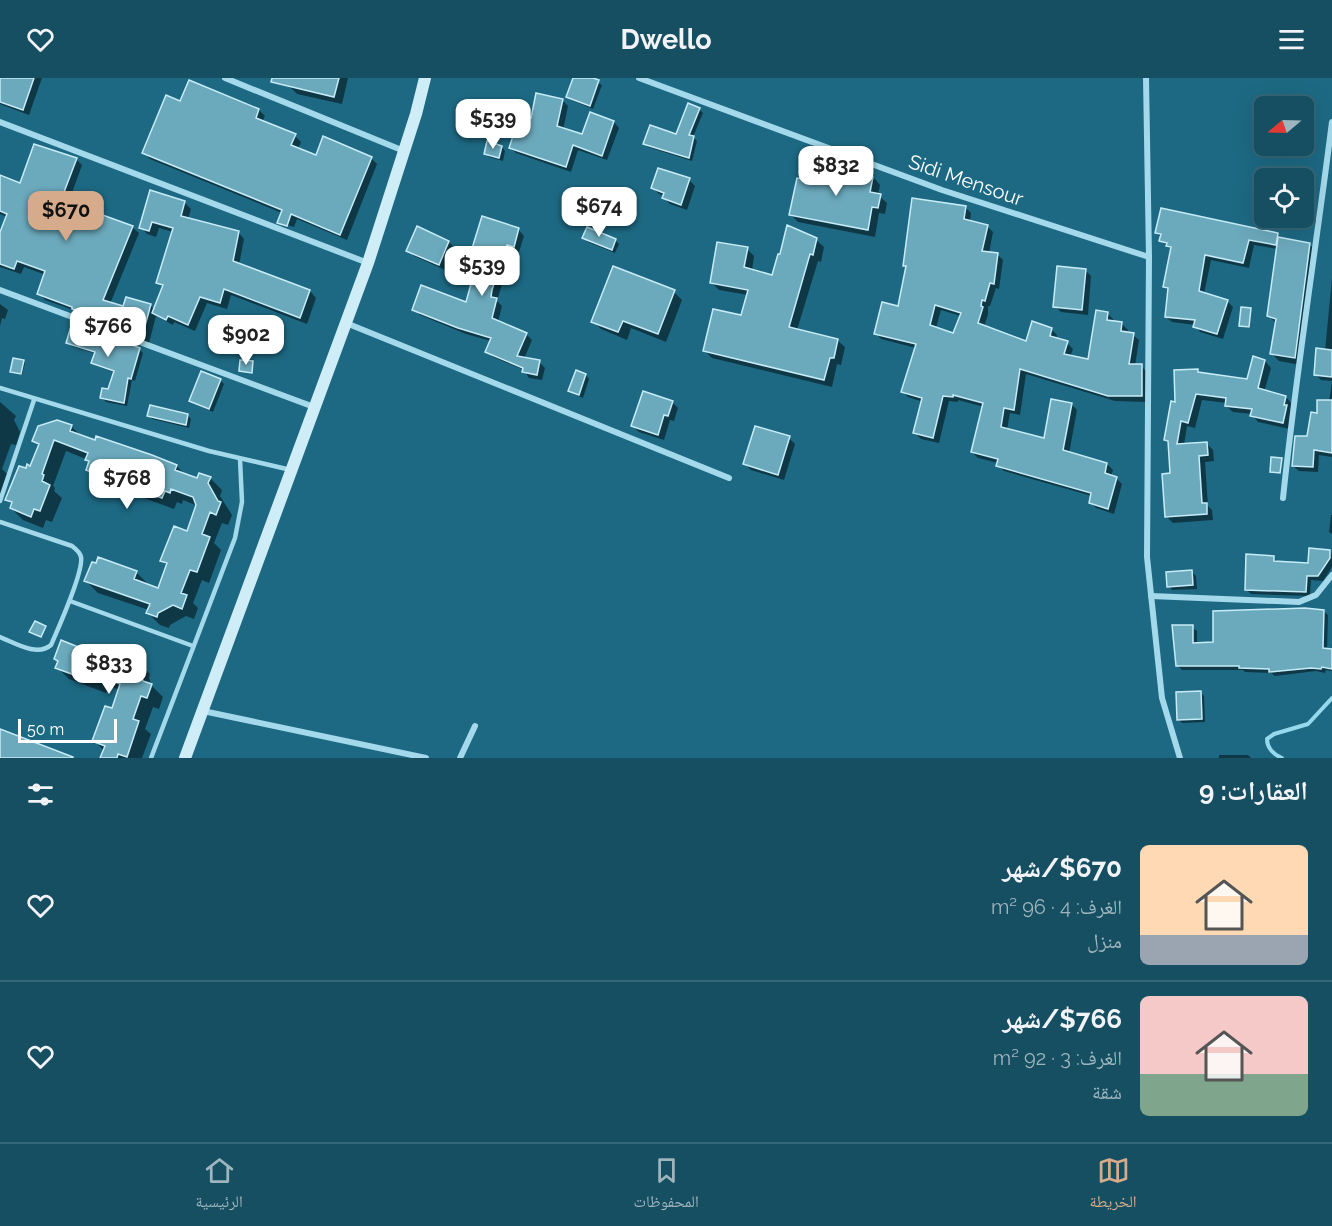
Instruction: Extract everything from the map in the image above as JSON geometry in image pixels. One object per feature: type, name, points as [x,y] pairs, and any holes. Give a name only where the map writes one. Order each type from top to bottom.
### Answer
[{"type":"main road","points":[[185,758],[368,263],[425,78]]},
{"type":"street","points":[[225,78],[404,152]]},
{"type":"street","name":"Sidi Mensour","points":[[639,78],[942,190],[1149,257]]},
{"type":"street","points":[[1146,78],[1149,257],[1147,557],[1162,698],[1180,758]]},
{"type":"street","points":[[0,122],[368,263]]},
{"type":"street","points":[[1284,498],[1292,410],[1308,311],[1332,122]]},
{"type":"street","points":[[0,290],[314,407]]},
{"type":"street","points":[[346,322],[729,478]]},
{"type":"street","points":[[1151,596],[1299,602],[1316,595],[1332,575]]},
{"type":"street","points":[[202,711],[426,758]]},
{"type":"street","points":[[460,758],[475,726]]},
{"type":"lane","points":[[0,388],[209,452],[291,470]]},
{"type":"lane","points":[[0,501],[34,400]]},
{"type":"lane","points":[[151,758],[235,538],[242,502],[240,459]]},
{"type":"lane","points":[[0,522],[76,549],[81,556],[70,601],[51,645],[46,649],[32,649],[0,637]]},
{"type":"lane","points":[[70,601],[193,646]]},
{"type":"building","points":[[0,78],[34,78],[23,110],[0,102]]},
{"type":"building","points":[[272,78],[339,78],[334,97],[271,82]]},
{"type":"building","points":[[573,78],[599,80],[590,106],[566,97]]},
{"type":"building","points":[[189,80],[259,109],[256,118],[296,134],[291,145],[316,155],[323,136],[372,157],[340,235],[291,214],[287,226],[277,223],[282,210],[142,153],[166,95],[180,101]]},
{"type":"building","points":[[536,93],[563,99],[557,126],[582,134],[590,112],[614,121],[602,156],[573,145],[566,167],[509,148],[520,114],[531,118]]},
{"type":"building","points":[[688,103],[700,108],[689,135],[694,136],[689,158],[643,144],[650,125],[676,134]]},
{"type":"building","points":[[487,141],[502,146],[499,158],[484,154]]},
{"type":"building","points":[[34,144],[77,158],[61,200],[133,226],[103,300],[123,306],[126,297],[151,304],[142,337],[76,313],[72,307],[37,294],[45,271],[17,261],[14,269],[0,264],[0,232],[7,214],[0,211],[0,175],[20,183]]},
{"type":"building","points":[[850,164],[867,168],[865,175],[873,177],[870,192],[881,194],[878,208],[872,207],[868,230],[789,215],[797,178],[804,179],[807,167],[848,176]]},
{"type":"building","points":[[658,168],[690,178],[681,205],[662,198],[664,193],[651,188]]},
{"type":"building","points":[[150,190],[185,201],[181,216],[239,231],[233,261],[310,290],[300,318],[224,289],[220,303],[200,297],[188,325],[168,316],[166,320],[152,313],[163,285],[156,283],[173,228],[152,222],[149,231],[139,228]]},
{"type":"building","points":[[912,198],[966,206],[964,219],[988,225],[982,251],[998,253],[994,284],[990,283],[985,301],[982,300],[981,306],[983,307],[978,323],[1026,341],[1032,321],[1052,328],[1050,336],[1068,341],[1064,354],[1088,359],[1096,310],[1108,312],[1107,320],[1122,322],[1121,331],[1134,333],[1129,364],[1142,364],[1142,396],[1108,396],[1020,369],[1014,410],[1004,408],[1001,427],[1044,438],[1051,399],[1072,403],[1063,450],[1107,463],[1105,473],[1117,477],[1108,509],[1089,503],[1091,493],[996,466],[998,459],[971,452],[983,403],[953,395],[953,397],[943,396],[933,438],[913,433],[922,398],[901,392],[916,344],[874,334],[882,302],[898,306],[906,266],[903,266]],"holes":[[[935,305],[961,313],[953,333],[930,325]]]},
{"type":"building","points":[[1161,208],[1278,233],[1276,245],[1249,240],[1243,263],[1205,255],[1199,291],[1228,300],[1217,334],[1193,327],[1195,320],[1165,317],[1168,288],[1163,287],[1171,247],[1159,241],[1161,234],[1155,233]]},
{"type":"building","points":[[482,216],[519,228],[514,247],[507,245],[492,290],[491,297],[497,298],[492,318],[527,333],[517,356],[540,360],[537,375],[522,372],[523,368],[485,352],[491,338],[412,310],[421,285],[466,302],[474,273],[465,271]]},
{"type":"building","points":[[787,225],[817,238],[813,255],[810,254],[789,327],[838,339],[834,358],[830,358],[824,380],[703,351],[713,309],[741,315],[748,290],[710,283],[717,242],[748,247],[744,267],[772,275]]},
{"type":"building","points":[[417,226],[449,241],[439,265],[406,251]]},
{"type":"building","points":[[587,227],[616,239],[612,250],[582,238]]},
{"type":"building","points":[[1278,237],[1310,243],[1295,358],[1270,354],[1276,319],[1267,316]]},
{"type":"building","points":[[613,266],[675,290],[658,334],[623,321],[618,332],[591,322]]},
{"type":"building","points":[[1057,266],[1086,269],[1082,310],[1053,307]]},
{"type":"building","points":[[1241,307],[1251,308],[1249,327],[1239,326]]},
{"type":"building","points":[[72,323],[140,348],[131,379],[128,378],[124,403],[100,398],[102,388],[108,389],[114,371],[91,363],[95,352],[66,343]]},
{"type":"building","points":[[257,331],[273,340],[268,350],[252,341]]},
{"type":"building","points":[[1316,348],[1332,350],[1332,377],[1314,375]]},
{"type":"building","points":[[1253,356],[1265,360],[1258,388],[1286,396],[1284,405],[1287,405],[1283,423],[1250,416],[1252,409],[1225,406],[1226,398],[1196,394],[1188,423],[1181,421],[1177,444],[1207,442],[1208,455],[1199,456],[1202,503],[1207,503],[1207,514],[1165,517],[1162,474],[1170,473],[1168,441],[1164,440],[1171,401],[1175,402],[1174,370],[1198,369],[1198,372],[1247,379]]},
{"type":"building","points":[[13,358],[24,360],[21,374],[10,372]]},
{"type":"building","points":[[240,360],[253,361],[252,373],[239,371]]},
{"type":"building","points":[[576,370],[586,374],[579,395],[568,391]]},
{"type":"building","points":[[201,371],[221,379],[209,409],[189,401]]},
{"type":"building","points":[[643,391],[673,401],[668,416],[664,415],[658,435],[631,426]]},
{"type":"building","points":[[1317,400],[1332,400],[1332,453],[1314,450],[1313,467],[1292,466],[1295,436],[1307,436],[1311,412],[1317,413]]},
{"type":"building","points":[[150,405],[188,414],[186,425],[147,416]]},
{"type":"building","points":[[57,420],[72,425],[70,431],[95,440],[96,436],[177,465],[175,470],[197,478],[199,473],[211,477],[208,483],[218,501],[221,502],[216,515],[210,512],[202,534],[210,537],[197,572],[190,570],[181,593],[187,595],[182,609],[173,605],[158,613],[157,617],[146,613],[150,604],[84,581],[92,562],[96,563],[98,557],[137,571],[134,579],[158,588],[167,563],[160,561],[174,526],[187,531],[196,505],[193,497],[171,489],[170,493],[165,491],[162,498],[86,470],[89,461],[85,460],[88,453],[54,440],[42,474],[44,475],[42,481],[50,485],[40,511],[34,509],[31,517],[10,508],[12,502],[5,500],[19,466],[26,468],[27,464],[30,466],[39,444],[32,441],[38,426]]},
{"type":"building","points":[[755,426],[790,436],[778,475],[743,464]]},
{"type":"building","points":[[1271,457],[1282,458],[1280,473],[1270,472]]},
{"type":"building","points":[[1309,548],[1330,550],[1330,558],[1318,576],[1307,576],[1306,592],[1245,590],[1246,554],[1274,556],[1274,561],[1308,563]]},
{"type":"building","points":[[1192,570],[1193,585],[1167,587],[1166,572]]},
{"type":"building","points":[[1305,608],[1324,610],[1323,648],[1332,649],[1332,669],[1322,667],[1321,669],[1269,672],[1269,669],[1239,668],[1239,666],[1176,666],[1172,625],[1193,625],[1193,643],[1213,642],[1213,611]]},
{"type":"building","points":[[35,621],[46,626],[41,637],[29,632]]},
{"type":"building","points":[[61,640],[125,666],[128,657],[139,661],[143,681],[152,684],[147,698],[141,696],[133,719],[139,721],[127,757],[118,754],[117,758],[100,758],[105,746],[92,741],[105,706],[112,708],[120,684],[97,675],[94,682],[55,668],[58,661],[54,659]]},
{"type":"building","points":[[1201,691],[1202,719],[1177,720],[1176,692]]},
{"type":"building","points":[[0,729],[73,757],[73,758],[0,758]]},
{"type":"waterway","points":[[1282,758],[1272,751],[1267,739],[1274,734],[1308,724],[1332,698]]}]
